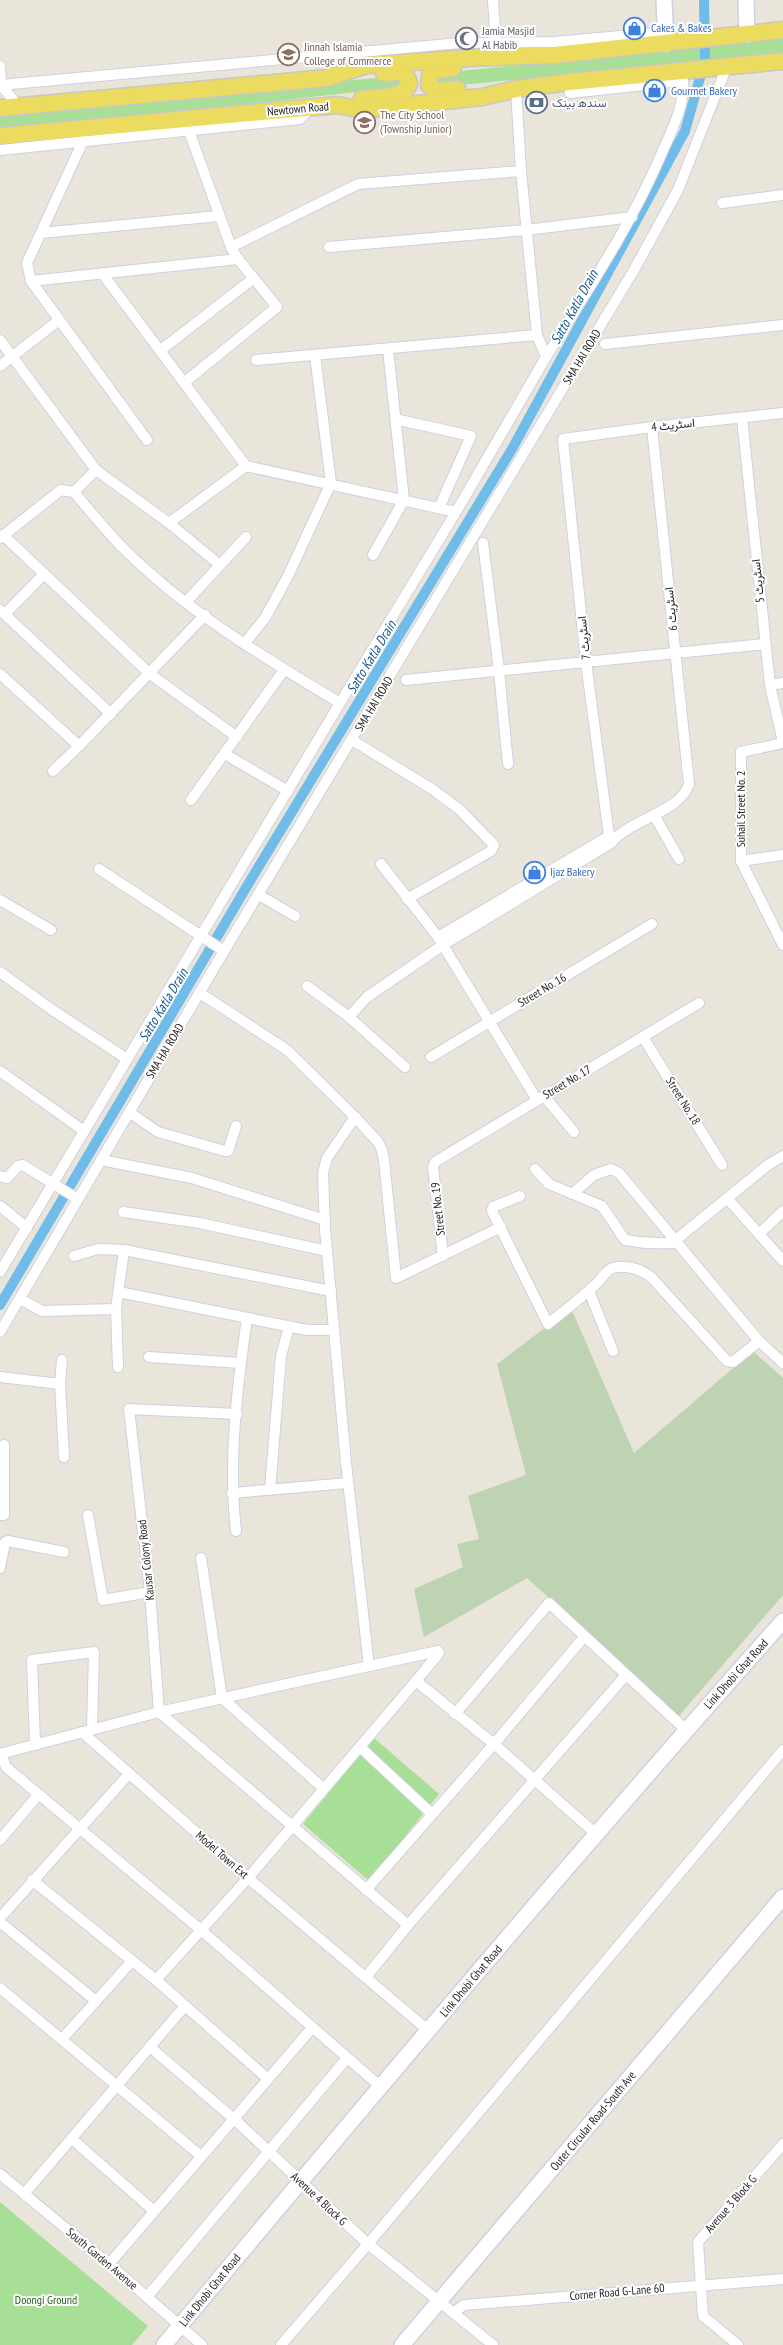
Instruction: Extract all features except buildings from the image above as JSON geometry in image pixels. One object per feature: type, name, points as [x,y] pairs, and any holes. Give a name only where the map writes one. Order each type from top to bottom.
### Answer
[{"type":"main road","points":[[327,78],[367,65],[460,51],[555,48],[727,38],[783,30]]},
{"type":"main road","points":[[496,50],[474,65],[434,72],[430,76],[429,85],[437,91],[478,87],[516,89]]},
{"type":"main road","name":"Newtown Road","points":[[0,136],[337,105],[363,110],[482,97],[516,89],[569,82],[663,78],[684,70],[783,60]]},
{"type":"main road","points":[[0,108],[401,72],[405,74],[409,81],[408,86],[402,93],[351,100],[337,105]]},
{"type":"street","points":[[493,0],[496,50]]},
{"type":"street","points":[[664,0],[670,40]]},
{"type":"street","points":[[746,0],[747,35]]},
{"type":"street","points":[[0,86],[460,51]]},
{"type":"street","points":[[0,66],[0,86],[18,106]]},
{"type":"street","name":"SMA HAI ROAD","points":[[0,1332],[75,1198],[101,1160],[200,993],[222,949],[259,895],[638,262],[678,190],[723,66]]},
{"type":"street","points":[[0,1272],[55,1185],[84,1131],[127,1059],[203,938],[340,703],[456,512],[546,357],[632,217],[652,178],[684,95],[683,80],[663,78]]},
{"type":"street","points":[[516,89],[526,230],[537,335],[546,357]]},
{"type":"street","points":[[0,150],[300,119],[312,107]]},
{"type":"street","points":[[185,382],[277,307],[238,259],[231,247],[189,131]]},
{"type":"street","points":[[82,141],[27,263],[31,281],[147,440]]},
{"type":"street","points":[[231,247],[358,184],[522,171]]},
{"type":"street","points":[[722,203],[783,195]]},
{"type":"street","points":[[42,232],[219,216]]},
{"type":"street","points":[[329,247],[526,230],[632,217]]},
{"type":"street","points":[[31,281],[238,259]]},
{"type":"street","points":[[102,273],[246,466],[456,512]]},
{"type":"street","points":[[161,350],[254,278]]},
{"type":"street","points":[[0,366],[59,320]]},
{"type":"street","points":[[605,344],[783,325]]},
{"type":"street","points":[[256,360],[537,335]]},
{"type":"street","points":[[0,340],[96,470],[169,523],[220,565]]},
{"type":"street","points":[[373,555],[404,500],[388,349]]},
{"type":"street","points":[[245,643],[265,618],[288,576],[330,483],[315,355]]},
{"type":"street","name":"اسٹریٹ 4","points":[[563,439],[783,413]]},
{"type":"street","points":[[395,418],[471,436],[439,508]]},
{"type":"street","name":"اسٹریٹ 5","points":[[742,418],[770,685],[783,742]]},
{"type":"street","name":"اسٹریٹ 6","points":[[652,427],[689,784],[683,796],[654,815]]},
{"type":"street","name":"اسٹریٹ 7","points":[[563,439],[586,662],[613,836]]},
{"type":"street","points":[[169,523],[246,466]]},
{"type":"street","points":[[74,492],[96,470]]},
{"type":"street","points":[[237,737],[150,674],[2,536],[61,490],[74,492],[124,549],[186,602],[284,670],[340,703]]},
{"type":"street","points":[[186,602],[246,537]]},
{"type":"street","points":[[483,543],[499,671],[508,764]]},
{"type":"street","points":[[44,574],[2,612],[111,714]]},
{"type":"street","points":[[53,771],[150,674],[205,615]]},
{"type":"street","points":[[406,680],[765,644]]},
{"type":"street","points":[[191,800],[284,670]]},
{"type":"street","points":[[0,674],[79,746]]},
{"type":"street","points":[[770,685],[783,683]]},
{"type":"street","points":[[352,740],[432,789],[459,809],[494,845],[491,851],[408,899]]},
{"type":"street","name":"Suhail Street No. 2","points":[[783,742],[741,752],[741,861],[783,945]]},
{"type":"street","points":[[225,754],[288,791]]},
{"type":"street","points":[[349,1017],[367,997],[441,941],[612,843],[613,836],[654,815],[679,859]]},
{"type":"street","points":[[741,861],[783,856]]},
{"type":"street","points":[[381,864],[441,941],[490,1022],[541,1098],[574,1132]]},
{"type":"street","points":[[98,869],[222,949]]},
{"type":"street","points":[[259,895],[295,916]]},
{"type":"street","points":[[0,900],[51,930]]},
{"type":"street","name":"Street No. 16","points":[[431,1056],[652,924]]},
{"type":"street","points":[[0,972],[51,1009],[127,1059]]},
{"type":"street","points":[[307,986],[349,1017],[405,1067]]},
{"type":"street","points":[[200,993],[282,1046],[355,1117],[382,1150],[396,1278],[501,1227]]},
{"type":"street","name":"Street No. 17","points":[[435,1162],[699,1003]]},
{"type":"street","name":"Street No. 18","points":[[643,1037],[722,1165]]},
{"type":"street","points":[[0,1071],[84,1131]]},
{"type":"street","points":[[129,1112],[158,1132],[225,1151],[230,1147],[236,1126]]},
{"type":"street","points":[[355,1117],[327,1158],[323,1173],[327,1251],[348,1483],[369,1666]]},
{"type":"street","points":[[535,1169],[549,1184],[602,1206],[625,1240],[642,1244],[672,1244],[768,1164],[783,1156]]},
{"type":"street","points":[[101,1160],[192,1178],[325,1220]]},
{"type":"street","name":"Street No. 19","points":[[435,1162],[433,1168],[443,1256]]},
{"type":"street","points":[[0,1176],[7,1178],[18,1166],[23,1165],[75,1198]]},
{"type":"street","points":[[572,1194],[594,1175],[611,1169],[619,1173],[759,1341],[783,1363]]},
{"type":"street","points":[[520,1196],[492,1208],[548,1324],[589,1291],[612,1268],[631,1268],[649,1274],[727,1361],[733,1362],[759,1341]]},
{"type":"street","points":[[727,1198],[782,1259]]},
{"type":"street","points":[[0,1206],[27,1228]]},
{"type":"street","points":[[759,1234],[783,1211]]},
{"type":"street","points":[[123,1212],[200,1223],[327,1251]]},
{"type":"street","points":[[74,1256],[98,1249],[124,1250],[331,1291]]},
{"type":"street","points":[[118,1367],[116,1309],[124,1250]]},
{"type":"street","points":[[589,1291],[613,1351]]},
{"type":"street","points":[[119,1292],[289,1327],[307,1330],[334,1330]]},
{"type":"street","points":[[20,1299],[42,1311],[116,1309]]},
{"type":"street","points":[[236,1531],[232,1493],[240,1362],[247,1318]]},
{"type":"street","points":[[270,1490],[281,1356],[289,1327]]},
{"type":"street","points":[[149,1357],[240,1362]]},
{"type":"street","points":[[62,1360],[60,1384],[64,1457]]},
{"type":"street","points":[[0,1377],[60,1384]]},
{"type":"street","name":"Kausar Colony Road","points":[[160,1712],[150,1592],[130,1409],[237,1414]]},
{"type":"street","points":[[0,1514],[4,1515],[4,1445]]},
{"type":"street","points":[[232,1493],[348,1483]]},
{"type":"street","points":[[88,1515],[103,1600],[150,1592]]},
{"type":"street","points":[[0,1568],[6,1541],[64,1552]]},
{"type":"street","points":[[202,1558],[222,1698],[323,1788]]},
{"type":"street","points":[[455,1714],[549,1603],[686,1730]]},
{"type":"street","name":"Link Dhobi Ghat Road","points":[[164,2345],[300,2181],[596,1834],[783,1621]]},
{"type":"street","points":[[366,1890],[494,1744],[584,1637]]},
{"type":"street","points":[[156,1980],[201,1930],[248,1878],[416,1681],[439,1653],[438,1651],[160,1712],[1,1754],[3,1770],[80,1827],[201,1930],[381,2087]]},
{"type":"street","points":[[35,1745],[32,1660],[94,1652],[87,1730]]},
{"type":"street","points":[[366,1977],[626,1675]]},
{"type":"street","points":[[416,1681],[494,1744],[596,1834]]},
{"type":"street","points":[[160,1712],[408,1926]]},
{"type":"street","name":"Model Town Ext","points":[[87,1730],[128,1775],[429,2031]]},
{"type":"street","points":[[360,1747],[432,1814]]},
{"type":"street","points":[[280,2345],[368,2244],[783,1750]]},
{"type":"street","points":[[0,1918],[32,1880],[128,1775]]},
{"type":"street","points":[[0,1840],[38,1795]]},
{"type":"street","points":[[32,1880],[156,1980],[184,2007],[268,2078]]},
{"type":"street","name":"Outer Circular Road-South Ave","points":[[402,2345],[783,1897]]},
{"type":"street","points":[[0,1922],[96,2001]]},
{"type":"street","points":[[62,2039],[132,1961]]},
{"type":"street","points":[[0,1988],[201,2156]]},
{"type":"street","points":[[24,2194],[184,2007]]},
{"type":"street","points":[[109,2264],[312,2028]]},
{"type":"street","name":"Avenue 4 Block G","points":[[150,2047],[234,2118],[368,2244],[493,2345]]},
{"type":"street","points":[[147,2297],[268,2150],[347,2058]]},
{"type":"street","points":[[72,2139],[154,2210]]},
{"type":"street","name":"Avenue 3 Block G","points":[[738,2345],[703,2316],[698,2242],[783,2144]]},
{"type":"street","name":"South Garden Avenue","points":[[0,2174],[109,2264],[202,2345]]},
{"type":"street","name":"Corner Road G-Lane 60","points":[[454,2312],[464,2305],[783,2279]]},
{"type":"green space","points":[[783,39],[783,54],[441,87],[434,78],[440,73]]},
{"type":"green space","points":[[395,76],[400,82],[394,88],[0,131],[0,115]]},
{"type":"green space","points":[[571,1308],[634,1453],[753,1351],[783,1378],[783,1595],[679,1716],[527,1578],[424,1637],[414,1589],[463,1567],[457,1544],[479,1539],[468,1496],[526,1475],[497,1364]]},
{"type":"green space","points":[[374,1738],[439,1794],[369,1881],[303,1824]]},
{"type":"green space","name":"Doongi Ground","points":[[0,2202],[148,2326],[132,2345],[0,2345]]},
{"type":"waterway","name":"Satto Katla Drain","points":[[0,1305],[250,881],[512,449],[685,131],[705,60],[704,0]]},
{"type":"place","name":"Cakes & Bakes","points":[[635,28]]},
{"type":"place","name":"Jamia Masjid Al Habib","points":[[466,38]]},
{"type":"place","name":"Jinnah Islamia College of Commerce","points":[[288,54]]},
{"type":"place","name":"Gourmet Bakery","points":[[655,91]]},
{"type":"place","name":"سندھ بینک","points":[[536,103]]},
{"type":"place","name":"The City School (Township Junior)","points":[[364,122]]},
{"type":"place","name":"Ijaz Bakery","points":[[534,872]]}]
